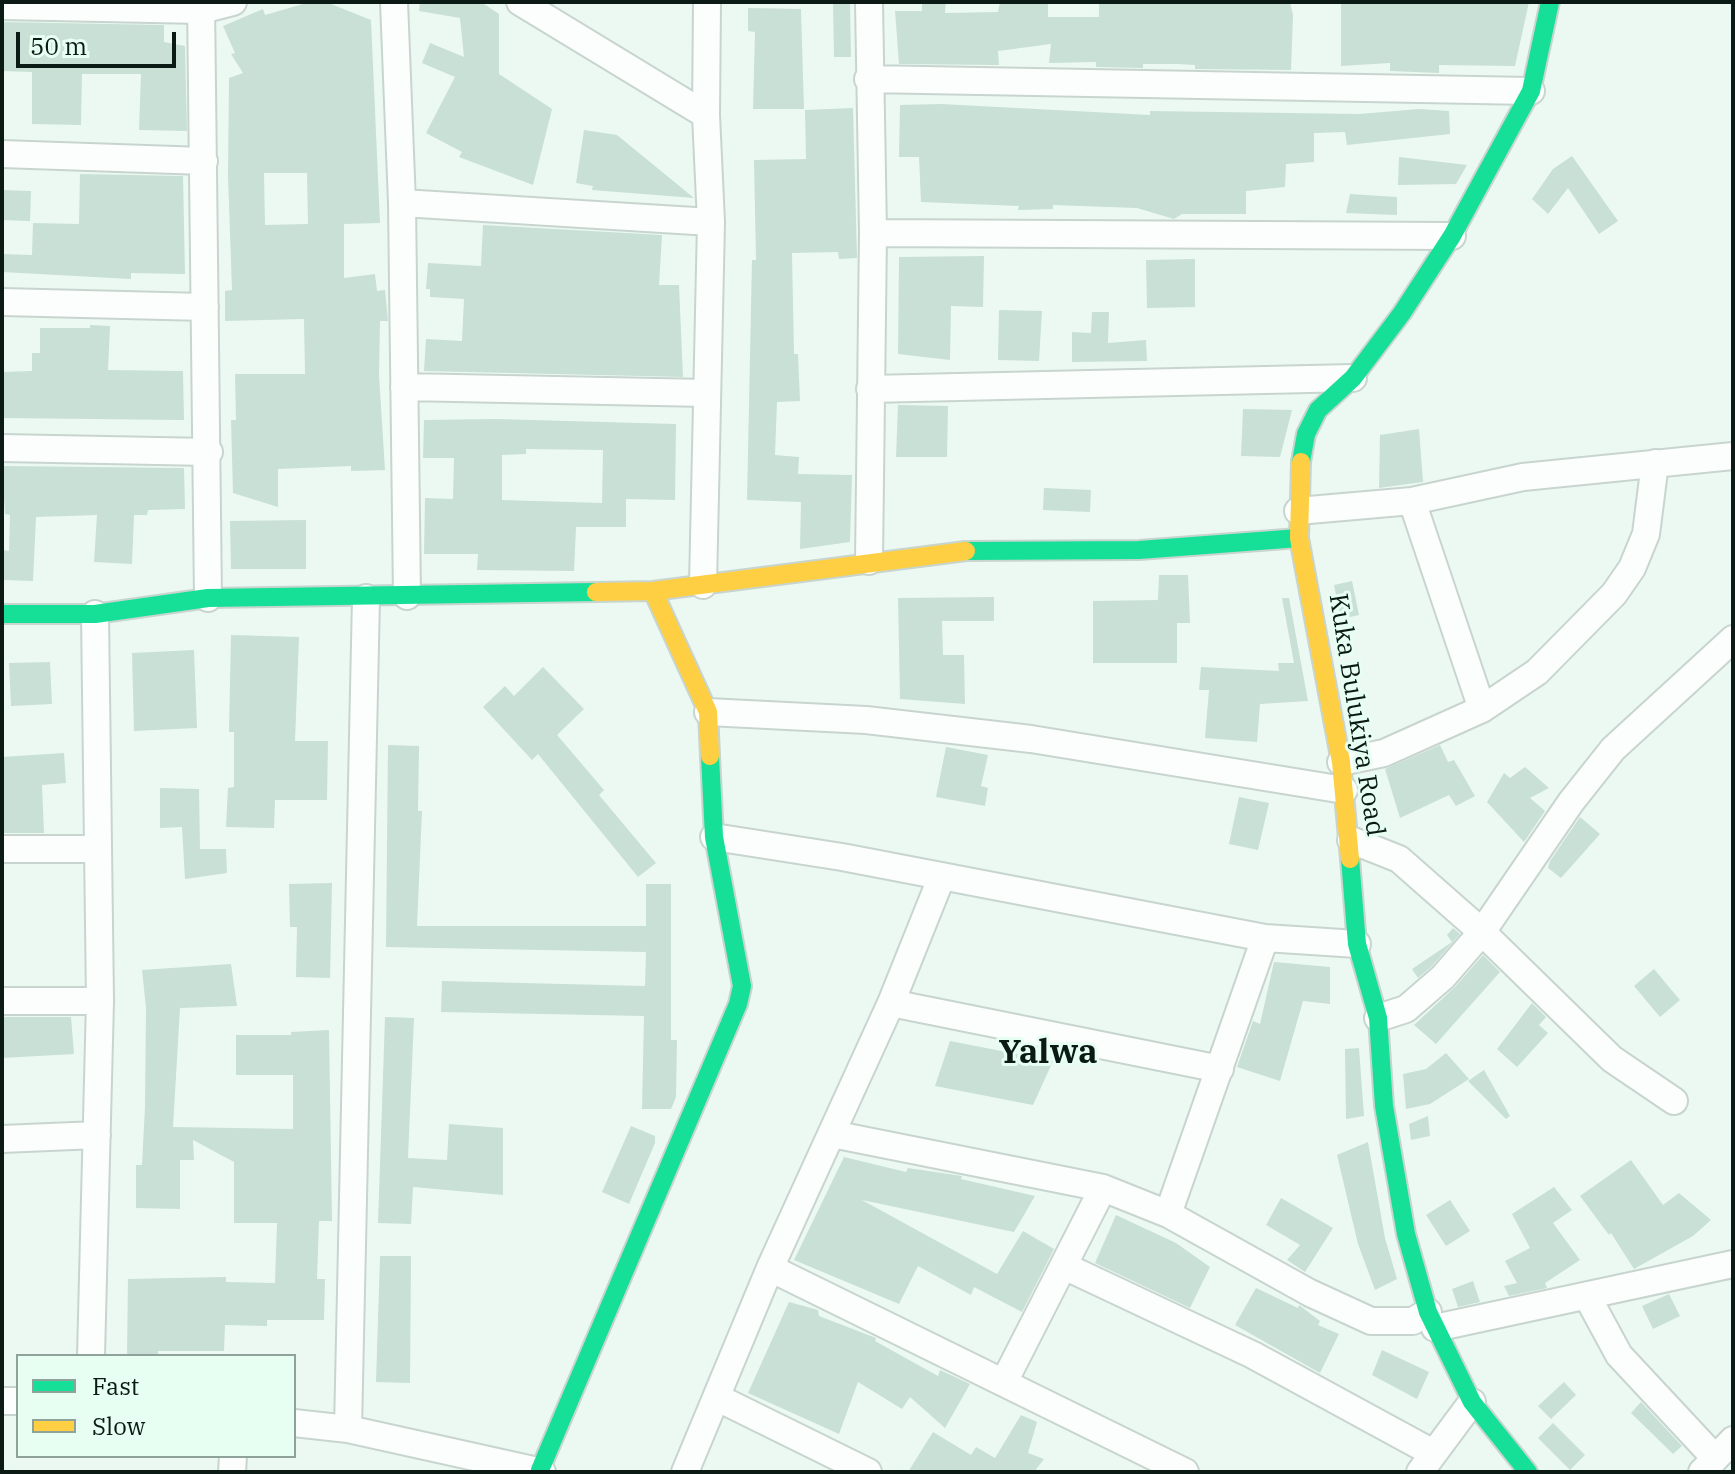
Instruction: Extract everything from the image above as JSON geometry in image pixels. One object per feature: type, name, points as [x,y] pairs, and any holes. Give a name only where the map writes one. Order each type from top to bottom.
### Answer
[{"type":"street","points":[[2,6],[201,6],[233,2]]},
{"type":"street","points":[[394,2],[402,203],[407,596]]},
{"type":"street","points":[[520,2],[706,115]]},
{"type":"street","points":[[703,585],[711,222],[706,115],[707,2]]},
{"type":"street","points":[[869,2],[873,233],[869,561]]},
{"type":"street","name":"Kuka Bulukiya Road","points":[[1528,1472],[1472,1402],[1431,1320],[1406,1234],[1384,1106],[1378,1018],[1357,944],[1351,840],[1341,762],[1299,538],[1298,511],[1300,465],[1306,434],[1318,410],[1353,378],[1402,313],[1452,236],[1531,91],[1550,2]]},
{"type":"street","points":[[201,6],[209,452],[208,598]]},
{"type":"street","points":[[868,79],[1531,91]]},
{"type":"street","points":[[2,154],[204,161]]},
{"type":"street","points":[[402,203],[711,222]]},
{"type":"street","points":[[873,233],[1452,236]]},
{"type":"street","points":[[2,302],[205,307]]},
{"type":"street","points":[[870,389],[1353,378]]},
{"type":"street","points":[[404,387],[707,393]]},
{"type":"street","points":[[2,448],[209,452]]},
{"type":"street","points":[[1298,511],[1412,501],[1523,477],[1733,456]]},
{"type":"street","points":[[1341,762],[1384,753],[1482,709],[1537,672],[1623,581],[1646,534],[1655,463]]},
{"type":"street","points":[[1412,501],[1482,709]]},
{"type":"street","points":[[2,614],[95,614],[208,598],[366,598],[653,591],[869,561],[990,549],[1139,550],[1299,538]]},
{"type":"street","points":[[296,1423],[348,1429],[541,1471],[738,1004],[742,986],[714,837],[708,712],[653,591]]},
{"type":"street","points":[[348,1429],[366,598]]},
{"type":"street","points":[[91,1354],[100,1001],[95,614]]},
{"type":"street","points":[[1378,1018],[1406,1009],[1420,999],[1482,932],[1571,802],[1613,749],[1730,647]]},
{"type":"street","points":[[708,712],[866,720],[1031,739],[1344,790]]},
{"type":"street","points":[[714,837],[942,876],[1265,938],[1357,944]]},
{"type":"street","points":[[1351,840],[1399,859],[1482,932],[1612,1059],[1674,1101]]},
{"type":"street","points":[[2,849],[98,849]]},
{"type":"street","points":[[685,1472],[770,1268],[891,1003],[942,876]]},
{"type":"street","points":[[1168,1214],[1265,938]]},
{"type":"street","points":[[2,1001],[100,1001]]},
{"type":"street","points":[[891,1003],[1220,1069]]},
{"type":"street","points":[[832,1134],[1103,1188],[1168,1214],[1310,1293],[1371,1321],[1431,1320],[1587,1296],[1733,1264]]},
{"type":"street","points":[[2,1139],[97,1135]]},
{"type":"street","points":[[1005,1380],[1103,1188]]},
{"type":"street","points":[[1064,1266],[1253,1355],[1426,1462],[1472,1402]]},
{"type":"street","points":[[770,1268],[1005,1380],[1185,1472]]},
{"type":"street","points":[[1587,1296],[1619,1355],[1717,1457]]},
{"type":"street","points":[[718,1398],[868,1472]]},
{"type":"building","points":[[310,2],[326,2],[371,20],[380,223],[344,224],[344,278],[375,274],[377,291],[385,290],[388,321],[380,321],[379,375],[385,470],[351,471],[351,466],[278,469],[278,507],[233,493],[231,420],[236,420],[235,374],[305,374],[304,319],[225,321],[225,291],[232,290],[229,78],[243,73],[231,54],[235,53],[223,26],[263,9],[265,15]],"holes":[[[264,173],[307,173],[308,224],[265,225]]]},
{"type":"building","points":[[420,2],[481,2],[499,14],[499,74],[552,109],[533,185],[459,157],[462,152],[426,133],[455,77],[422,63],[430,43],[464,57],[460,18],[419,11]]},
{"type":"building","points":[[833,2],[850,2],[851,57],[834,57]]},
{"type":"building","points":[[922,2],[946,2],[945,13],[998,12],[1000,2],[1048,2],[1048,17],[1099,17],[1099,2],[1290,2],[1293,15],[1291,70],[1195,69],[1195,65],[1177,64],[1143,64],[1143,68],[1096,67],[1096,62],[1049,63],[1051,44],[998,51],[999,65],[899,64],[895,11],[922,11]]},
{"type":"building","points":[[1341,2],[1529,2],[1515,66],[1439,65],[1439,73],[1390,71],[1390,63],[1341,66]]},
{"type":"building","points":[[748,8],[801,9],[804,109],[753,109],[755,32],[748,31]]},
{"type":"building","points":[[2,22],[164,25],[164,42],[185,46],[187,131],[139,130],[141,74],[82,74],[81,125],[32,124],[32,72],[2,71]]},
{"type":"building","points":[[941,104],[1150,115],[1150,111],[1359,114],[1419,109],[1449,111],[1450,134],[1347,145],[1345,132],[1314,133],[1314,162],[1286,164],[1285,187],[1246,191],[1246,214],[1182,214],[1174,219],[1137,208],[1053,205],[1053,209],[1018,210],[1019,206],[921,202],[919,157],[899,157],[900,105]]},
{"type":"building","points":[[853,108],[857,258],[839,259],[838,252],[792,253],[794,354],[798,354],[800,401],[777,402],[775,455],[799,457],[798,474],[852,475],[850,542],[800,549],[801,502],[747,500],[752,260],[756,260],[754,160],[806,159],[805,110]]},
{"type":"building","points":[[584,130],[617,135],[694,198],[592,190],[593,186],[576,183]]},
{"type":"building","points":[[1572,156],[1618,221],[1599,234],[1568,188],[1548,214],[1532,199],[1553,169]]},
{"type":"building","points":[[1399,157],[1467,165],[1456,184],[1398,185]]},
{"type":"building","points":[[80,174],[183,176],[185,274],[131,273],[131,279],[2,272],[2,254],[32,255],[33,223],[79,224]]},
{"type":"building","points":[[2,190],[31,191],[30,221],[2,220]]},
{"type":"building","points":[[1350,194],[1397,197],[1397,215],[1346,213]]},
{"type":"building","points":[[483,225],[662,235],[659,285],[679,285],[683,377],[424,371],[426,339],[462,341],[464,299],[430,297],[430,289],[426,289],[428,263],[481,266]]},
{"type":"building","points":[[984,256],[983,307],[951,306],[950,360],[898,354],[899,257]]},
{"type":"building","points":[[1195,259],[1195,307],[1147,308],[1146,260]]},
{"type":"building","points":[[999,310],[1042,311],[1039,361],[998,360]]},
{"type":"building","points":[[1092,312],[1109,312],[1108,343],[1146,340],[1147,361],[1072,362],[1072,332],[1091,333]]},
{"type":"building","points":[[90,325],[110,326],[108,370],[183,371],[184,420],[2,418],[2,372],[32,371],[32,353],[40,353],[40,328],[90,328]]},
{"type":"building","points":[[898,405],[948,406],[947,457],[896,457]]},
{"type":"building","points":[[1243,409],[1292,410],[1280,457],[1241,456]]},
{"type":"building","points":[[424,420],[676,424],[675,500],[626,499],[626,527],[576,527],[574,571],[477,570],[478,554],[424,554],[425,498],[453,499],[454,458],[423,458]],"holes":[[[526,449],[603,450],[602,503],[502,500],[502,455],[526,454]]]},
{"type":"building","points":[[1419,429],[1423,482],[1379,488],[1380,435]]},
{"type":"building","points":[[2,466],[184,468],[185,509],[148,510],[147,515],[134,515],[132,564],[94,562],[97,515],[36,517],[33,581],[2,580],[2,550],[9,551],[10,515],[5,514]]},
{"type":"building","points":[[1044,488],[1091,490],[1090,512],[1043,510]]},
{"type":"building","points":[[306,520],[306,569],[231,569],[230,521]]},
{"type":"building","points":[[1159,575],[1188,575],[1190,623],[1177,623],[1177,663],[1093,663],[1093,601],[1158,600]]},
{"type":"building","points":[[1352,581],[1359,615],[1341,619],[1334,585]]},
{"type":"building","points":[[994,597],[994,621],[942,621],[943,655],[964,655],[965,704],[900,699],[898,598]]},
{"type":"building","points":[[1282,598],[1289,598],[1308,701],[1260,704],[1257,742],[1205,738],[1209,690],[1199,690],[1201,667],[1279,671],[1278,663],[1294,663]]},
{"type":"building","points":[[231,635],[299,637],[295,741],[328,741],[327,800],[275,800],[274,828],[226,827],[228,788],[234,787],[234,732],[229,732]]},
{"type":"building","points":[[194,650],[197,728],[134,731],[132,653]]},
{"type":"building","points":[[50,662],[52,704],[11,706],[9,663]]},
{"type":"building","points":[[543,667],[584,709],[557,735],[604,790],[599,795],[656,863],[638,877],[538,754],[532,760],[483,707],[505,686],[514,696]]},
{"type":"building","points":[[388,745],[419,746],[418,811],[422,811],[417,926],[646,926],[646,884],[671,884],[671,1040],[677,1040],[676,1097],[671,1109],[642,1109],[644,1016],[441,1012],[442,981],[645,986],[646,952],[386,947]]},
{"type":"building","points":[[1440,745],[1448,762],[1454,760],[1475,796],[1456,806],[1449,795],[1400,818],[1385,769]]},
{"type":"building","points":[[946,747],[988,755],[981,786],[988,788],[985,806],[936,797]]},
{"type":"building","points":[[64,753],[66,783],[42,785],[44,833],[2,833],[2,757]]},
{"type":"building","points":[[1525,767],[1549,788],[1530,798],[1545,811],[1524,842],[1487,802],[1504,773],[1510,778]]},
{"type":"building","points":[[160,788],[199,789],[200,849],[226,849],[227,873],[185,879],[182,827],[160,828]]},
{"type":"building","points":[[1239,797],[1269,803],[1258,850],[1229,844]]},
{"type":"building","points":[[1580,817],[1600,834],[1561,878],[1548,868],[1550,861]]},
{"type":"building","points":[[332,883],[330,978],[296,977],[297,927],[290,927],[289,884]]},
{"type":"building","points":[[1453,928],[1460,934],[1418,978],[1412,969],[1452,942],[1447,935]]},
{"type":"building","points":[[1483,955],[1500,972],[1436,1044],[1414,1025],[1455,987]]},
{"type":"building","points":[[1274,962],[1330,967],[1330,1004],[1303,1001],[1280,1081],[1237,1067],[1253,1021],[1260,1024]]},
{"type":"building","points":[[231,964],[237,1006],[180,1008],[173,1127],[293,1129],[293,1075],[236,1075],[236,1035],[291,1035],[291,1032],[329,1030],[332,1221],[319,1221],[317,1279],[325,1279],[324,1320],[267,1320],[267,1326],[225,1325],[224,1351],[127,1354],[128,1279],[226,1277],[226,1282],[275,1283],[277,1223],[234,1223],[234,1162],[193,1140],[194,1160],[180,1160],[180,1209],[136,1208],[136,1165],[142,1165],[145,1107],[146,1008],[142,970]]},
{"type":"building","points":[[1654,969],[1680,1000],[1660,1017],[1634,986]]},
{"type":"building","points":[[1532,1003],[1546,1017],[1539,1025],[1548,1033],[1517,1067],[1497,1049]]},
{"type":"building","points":[[2,1017],[71,1017],[74,1054],[2,1058]]},
{"type":"building","points":[[385,1017],[414,1018],[408,1158],[447,1160],[449,1124],[503,1128],[503,1195],[413,1187],[411,1224],[378,1223]]},
{"type":"building","points":[[950,1041],[1053,1061],[1033,1105],[935,1086]]},
{"type":"building","points":[[1359,1048],[1364,1116],[1346,1119],[1345,1049]]},
{"type":"building","points":[[1446,1053],[1469,1079],[1430,1104],[1406,1109],[1403,1074],[1426,1069]]},
{"type":"building","points":[[1484,1070],[1510,1116],[1506,1119],[1468,1081]]},
{"type":"building","points":[[1428,1116],[1430,1136],[1411,1140],[1409,1124]]},
{"type":"building","points":[[631,1126],[655,1136],[655,1143],[629,1204],[602,1192]]},
{"type":"building","points":[[1368,1142],[1385,1238],[1397,1279],[1375,1290],[1358,1244],[1337,1155]]},
{"type":"building","points":[[844,1157],[906,1172],[908,1168],[962,1176],[961,1179],[1035,1196],[1014,1232],[862,1200],[997,1274],[1023,1231],[1054,1249],[1022,1312],[974,1287],[971,1295],[918,1266],[899,1304],[794,1260]]},
{"type":"building","points":[[1631,1160],[1663,1205],[1679,1193],[1711,1220],[1693,1236],[1634,1269],[1611,1233],[1609,1235],[1580,1196]]},
{"type":"building","points":[[1554,1187],[1572,1210],[1553,1223],[1580,1260],[1545,1283],[1547,1288],[1509,1296],[1504,1286],[1517,1283],[1505,1261],[1530,1248],[1512,1214]]},
{"type":"building","points":[[1281,1198],[1333,1228],[1305,1272],[1287,1260],[1300,1245],[1266,1225]]},
{"type":"building","points":[[1450,1200],[1470,1231],[1446,1246],[1426,1215]]},
{"type":"building","points":[[1116,1215],[1176,1243],[1210,1267],[1190,1308],[1095,1263]]},
{"type":"building","points":[[380,1256],[411,1256],[410,1383],[376,1382]]},
{"type":"building","points":[[1473,1281],[1480,1302],[1458,1307],[1452,1289]]},
{"type":"building","points":[[1256,1288],[1298,1308],[1299,1305],[1320,1321],[1318,1325],[1339,1334],[1320,1373],[1235,1325]]},
{"type":"building","points":[[1669,1294],[1680,1316],[1653,1329],[1642,1306]]},
{"type":"building","points":[[789,1302],[818,1310],[819,1316],[876,1338],[875,1341],[938,1376],[940,1370],[970,1384],[945,1428],[910,1397],[902,1409],[858,1382],[839,1434],[748,1393]]},
{"type":"building","points":[[1382,1350],[1429,1372],[1417,1399],[1372,1375]]},
{"type":"building","points":[[1564,1382],[1576,1395],[1551,1419],[1538,1406]]},
{"type":"building","points":[[1641,1402],[1682,1446],[1673,1454],[1631,1413]]},
{"type":"building","points":[[1021,1415],[1037,1422],[1028,1453],[1044,1459],[1034,1472],[908,1472],[933,1432],[971,1455],[976,1447],[995,1458]]},
{"type":"building","points":[[1553,1423],[1585,1455],[1570,1470],[1538,1438]]},
{"type":"traffic: fast","points":[[1301,462],[1306,434],[1318,410],[1353,378],[1402,313],[1452,236],[1531,91],[1550,2]]},
{"type":"traffic: fast","points":[[966,551],[1139,550],[1299,538]]},
{"type":"traffic: fast","points":[[2,614],[95,614],[208,598],[596,592]]},
{"type":"traffic: fast","points":[[540,1470],[738,1004],[742,986],[714,837],[710,756]]},
{"type":"traffic: fast","points":[[1350,859],[1357,944],[1378,1018],[1384,1106],[1406,1234],[1428,1312],[1472,1402],[1528,1472]]},
{"type":"traffic: slow","points":[[1301,462],[1299,538],[1341,762],[1350,859]]},
{"type":"traffic: slow","points":[[596,592],[653,591],[966,551]]},
{"type":"traffic: slow","points":[[653,591],[708,712],[710,756]]},
{"type":"district","name":"Yalwa","points":[[1048,1053]]}]
